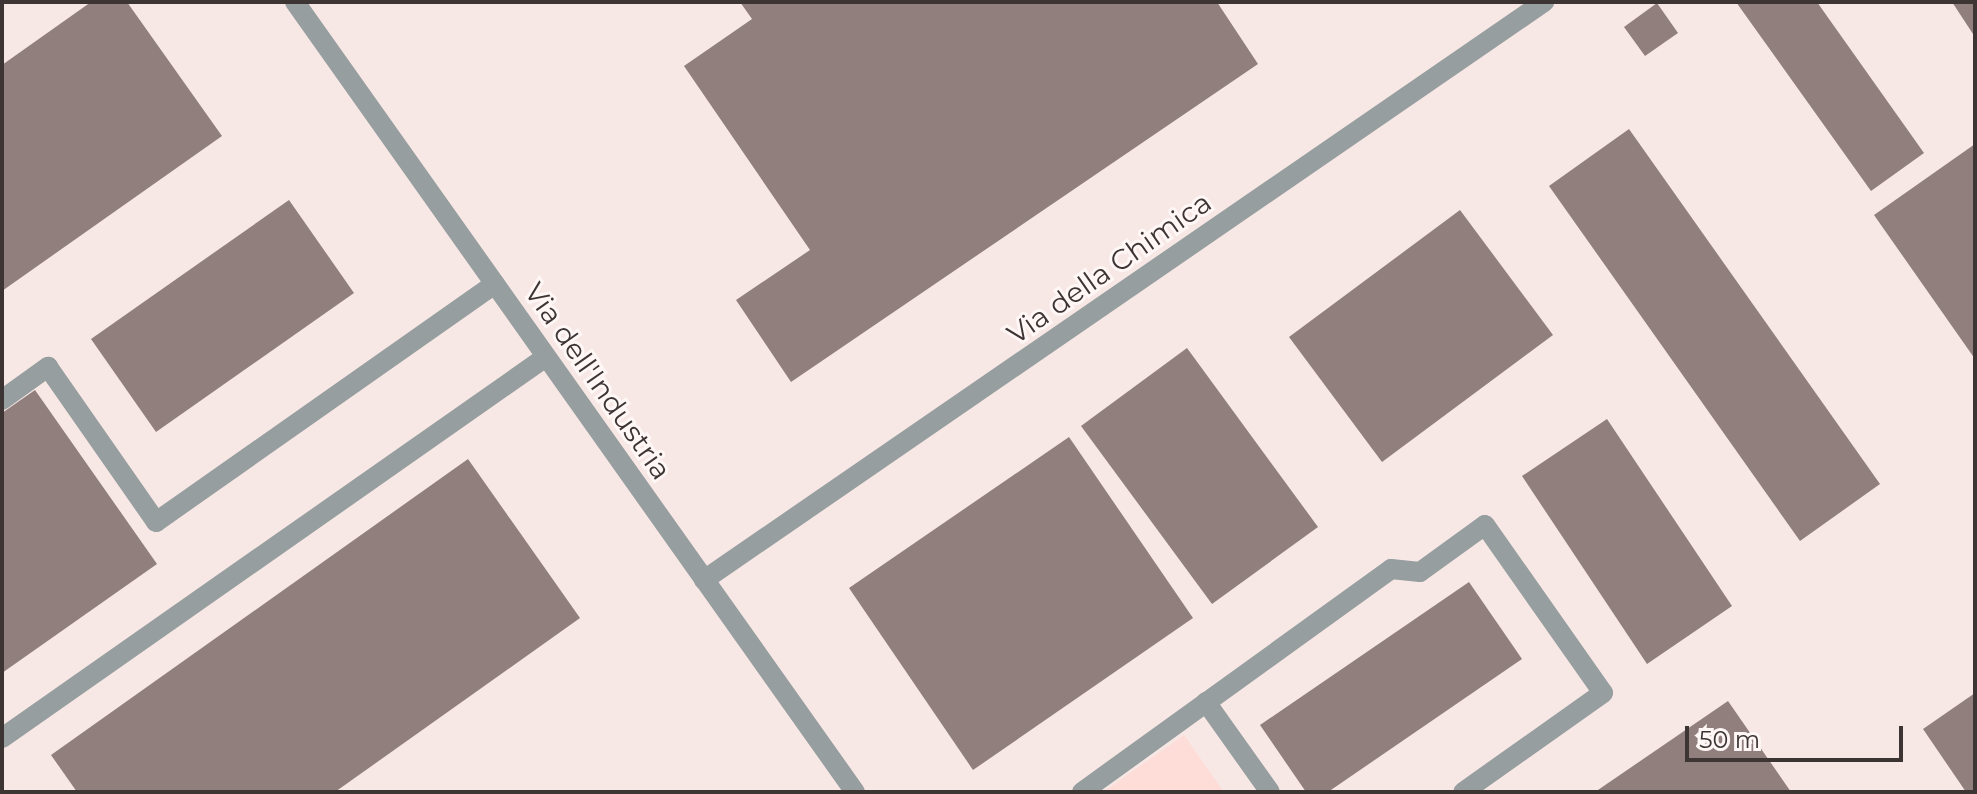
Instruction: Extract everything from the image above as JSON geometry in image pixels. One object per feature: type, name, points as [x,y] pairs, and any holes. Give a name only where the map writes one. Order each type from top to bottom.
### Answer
[{"type":"street","name":"Via dell'Industria","points":[[295,2],[855,792]]},
{"type":"street","name":"Via della Chimica","points":[[704,580],[1544,2]]},
{"type":"street","points":[[2,400],[48,367],[156,522],[495,284]]},
{"type":"street","points":[[2,738],[546,357]]},
{"type":"street","points":[[1082,792],[1391,569],[1420,572],[1485,525],[1603,693],[1463,792]]},
{"type":"street","points":[[1206,702],[1270,792]]},
{"type":"shaded area","points":[[2,2],[1975,2],[1975,792],[2,792]]},
{"type":"shaded area","points":[[1184,735],[1224,792],[1103,792]]},
{"type":"building","points":[[91,2],[127,2],[222,136],[2,291],[2,65]]},
{"type":"building","points":[[740,2],[1217,2],[1258,64],[791,382],[736,300],[810,250],[684,66],[752,19]]},
{"type":"building","points":[[1736,2],[1817,2],[1924,153],[1871,191]]},
{"type":"building","points":[[1952,2],[1975,2],[1975,37]]},
{"type":"building","points":[[1657,3],[1678,33],[1645,56],[1624,27]]},
{"type":"building","points":[[1629,129],[1880,484],[1800,541],[1549,186]]},
{"type":"building","points":[[1975,144],[1975,359],[1874,215]]},
{"type":"building","points":[[289,200],[354,293],[156,432],[91,339]]},
{"type":"building","points":[[1460,210],[1553,335],[1382,462],[1289,337]]},
{"type":"building","points":[[1187,348],[1318,527],[1212,604],[1081,426]]},
{"type":"building","points":[[35,390],[157,564],[2,673],[2,413]]},
{"type":"building","points":[[1607,419],[1732,606],[1647,664],[1522,476]]},
{"type":"building","points":[[1069,437],[1193,618],[973,770],[849,588]]},
{"type":"building","points":[[468,459],[580,618],[335,792],[77,792],[51,755]]},
{"type":"building","points":[[1469,582],[1522,659],[1328,792],[1306,792],[1260,725]]},
{"type":"building","points":[[1975,693],[1975,792],[1966,792],[1923,729]]},
{"type":"building","points":[[1728,701],[1791,792],[1595,792]]}]
